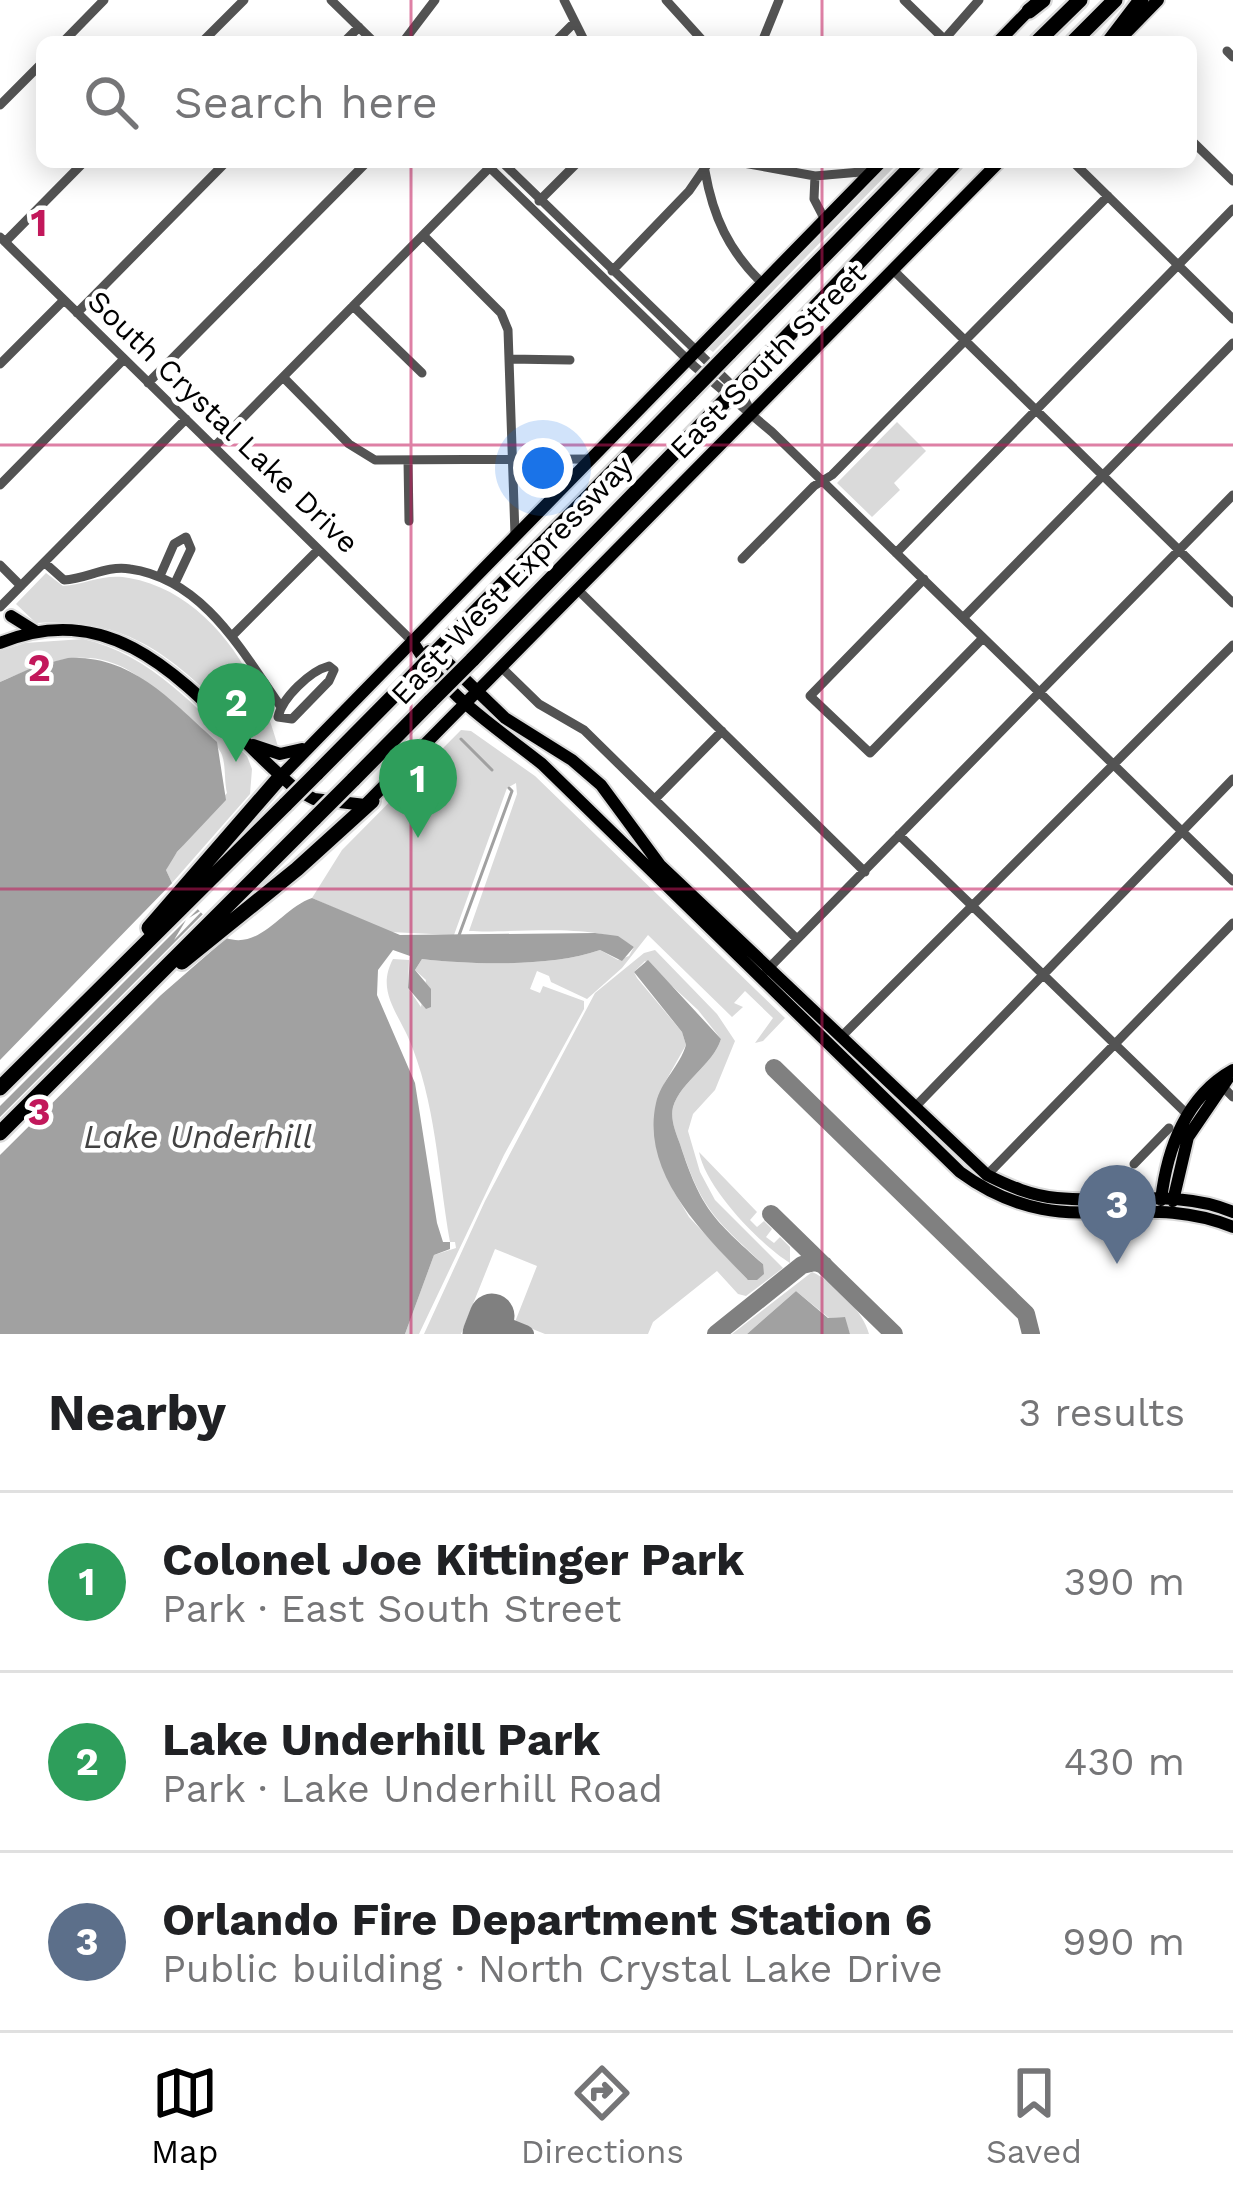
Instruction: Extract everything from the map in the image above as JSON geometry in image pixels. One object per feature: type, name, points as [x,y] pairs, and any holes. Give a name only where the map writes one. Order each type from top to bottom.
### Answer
[{"type":"highway","points":[[1043,36],[1080,0]]},
{"type":"highway","points":[[1079,36],[1115,0]]},
{"type":"highway","points":[[1117,36],[1141,0]]},
{"type":"highway","name":"East-West Expressway","points":[[191,889],[316,774],[910,168]]},
{"type":"highway","name":"East-West Expressway","points":[[224,920],[315,818],[949,168]]},
{"type":"highway","points":[[0,1088],[92,998],[191,889],[281,776]]},
{"type":"highway","points":[[0,1133],[159,976],[194,955],[224,920],[372,801]]},
{"type":"main road","points":[[1119,36],[1158,0]]},
{"type":"main road","points":[[1004,36],[1037,4]]},
{"type":"main road","points":[[281,776],[875,168]]},
{"type":"main road","name":"East South Street","points":[[372,801],[993,168]]},
{"type":"main road","points":[[5,609],[36,631]]},
{"type":"main road","points":[[0,643],[36,631],[85,631],[135,647],[162,665],[281,776],[314,799],[359,806],[372,801]]},
{"type":"main road","name":"South Crystal Lake Drive","points":[[412,640],[446,662],[505,718],[601,784],[660,865],[765,972]]},
{"type":"main road","name":"South Crystal Lake Drive","points":[[412,640],[433,674],[466,706],[542,764],[765,972]]},
{"type":"main road","points":[[247,741],[280,754],[312,742]]},
{"type":"main road","points":[[765,972],[987,1175],[1054,1198],[1167,1198],[1205,1202],[1233,1212]]},
{"type":"main road","points":[[765,972],[960,1172],[992,1194],[1047,1213],[1202,1216],[1233,1227]]},
{"type":"main road","points":[[1165,1214],[1168,1135],[1216,1079],[1233,1071]]},
{"type":"main road","points":[[1167,1198],[1188,1137],[1228,1093],[1233,1071]]},
{"type":"street","points":[[68,36],[104,0]]},
{"type":"street","points":[[208,36],[244,0]]},
{"type":"street","points":[[332,0],[368,36]]},
{"type":"street","points":[[407,36],[434,0]]},
{"type":"street","points":[[564,0],[581,36]]},
{"type":"street","points":[[666,0],[699,36]]},
{"type":"street","points":[[764,36],[779,0]]},
{"type":"street","points":[[904,0],[939,36]]},
{"type":"street","points":[[948,36],[979,0]]},
{"type":"street","points":[[561,36],[573,24]]},
{"type":"street","points":[[350,36],[359,27]]},
{"type":"street","points":[[0,105],[36,69]]},
{"type":"street","points":[[1197,146],[1233,182]]},
{"type":"street","points":[[2,240],[78,168]]},
{"type":"street","points":[[77,313],[220,168]]},
{"type":"street","points":[[148,383],[361,168]]},
{"type":"street","points":[[214,447],[488,168]]},
{"type":"street","points":[[495,168],[531,209],[692,356],[743,396],[751,412],[1233,881]]},
{"type":"street","points":[[497,168],[541,200],[608,275]]},
{"type":"street","points":[[531,209],[572,168]]},
{"type":"street","points":[[608,275],[706,168]]},
{"type":"street","points":[[707,168],[710,198],[728,242],[762,283]]},
{"type":"street","points":[[771,168],[815,176],[865,168]]},
{"type":"street","points":[[1079,168],[1233,319]]},
{"type":"street","points":[[815,176],[814,199],[825,220]]},
{"type":"street","points":[[742,560],[1108,196]]},
{"type":"street","points":[[896,553],[1233,209]]},
{"type":"street","points":[[423,235],[501,313],[508,331],[514,536]]},
{"type":"street","name":"South Crystal Lake Drive","points":[[2,240],[412,640]]},
{"type":"street","points":[[892,269],[1233,603]]},
{"type":"street","points":[[0,364],[64,300]]},
{"type":"street","points":[[353,306],[422,373]]},
{"type":"street","points":[[963,618],[1233,343]]},
{"type":"street","points":[[0,485],[124,359]]},
{"type":"street","points":[[509,359],[570,360]]},
{"type":"street","points":[[284,377],[361,453],[375,460],[590,460]]},
{"type":"street","points":[[18,636],[5,609],[21,586],[186,419]]},
{"type":"street","points":[[408,460],[410,521]]},
{"type":"street","points":[[765,972],[1233,495]]},
{"type":"street","points":[[160,576],[174,544],[186,537],[191,549],[176,583]]},
{"type":"street","points":[[232,635],[318,550]]},
{"type":"street","points":[[45,563],[64,580],[127,568],[176,583],[232,635],[280,706],[278,717],[292,719],[334,670],[329,665],[319,668],[280,706]]},
{"type":"street","points":[[0,565],[21,586]]},
{"type":"street","points":[[924,580],[810,696],[870,753],[983,638]]},
{"type":"street","points":[[577,589],[865,872]]},
{"type":"street","points":[[841,1037],[1233,645]]},
{"type":"street","points":[[501,667],[539,704],[584,730],[797,939]]},
{"type":"street","points":[[655,799],[722,731]]},
{"type":"street","points":[[915,1107],[1233,779]]},
{"type":"street","points":[[899,835],[1187,1115]]},
{"type":"street","points":[[987,1175],[1233,922]]},
{"type":"street","points":[[1134,1164],[1168,1135]]},
{"type":"shaded area","points":[[881,168],[893,168],[713,352],[706,347]]},
{"type":"shaded area","points":[[897,422],[926,451],[894,483],[900,490],[872,517],[837,483]]},
{"type":"shaded area","points":[[46,573],[63,586],[129,578],[183,600],[206,619],[244,666],[278,747],[262,744],[187,674],[136,640],[74,623],[36,623],[16,604]]},
{"type":"shaded area","points":[[83,639],[108,646],[152,670],[247,756],[252,769],[250,794],[172,883],[168,863],[227,793],[223,759],[215,744],[139,677],[99,659],[55,661],[0,682],[0,651],[25,643]]},
{"type":"shaded area","points":[[461,730],[471,731],[535,776],[785,1018],[755,1043],[773,1018],[745,991],[734,1003],[743,1007],[732,1017],[648,935],[622,968],[587,999],[537,971],[530,989],[540,993],[543,986],[584,1001],[584,1009],[504,1155],[419,1334],[405,1334],[434,1255],[456,1248],[450,1242],[425,1086],[387,989],[393,959],[409,960],[408,988],[421,1007],[426,980],[415,970],[422,959],[512,963],[600,950],[618,960],[629,956],[634,947],[578,931],[469,931],[517,794],[516,783],[507,788],[454,935],[389,932],[312,898],[342,850]]},
{"type":"shaded area","points":[[655,950],[717,1014],[735,1041],[715,1090],[693,1114],[688,1131],[700,1172],[715,1200],[783,1268],[746,1296],[738,1294],[717,1271],[653,1322],[648,1334],[545,1334],[515,1322],[537,1266],[495,1249],[461,1334],[424,1334],[485,1201],[595,993],[644,953]],"holes":[[[645,961],[698,1010],[721,1039],[677,1098],[673,1121],[703,1199],[763,1264],[747,1279],[689,1217],[673,1190],[664,1084],[686,1045],[682,1032],[634,972]]]},
{"type":"shaded area","points":[[699,1152],[757,1212],[750,1220],[757,1227],[764,1221],[772,1229],[766,1237],[774,1243],[780,1237],[790,1247],[790,1263],[736,1215],[712,1182]]},
{"type":"shaded area","points":[[812,1272],[847,1299],[869,1334],[850,1334],[844,1317],[829,1318],[796,1291],[747,1334],[732,1334]]},
{"type":"water","name":"Lake Underhill","points":[[68,658],[91,659],[132,673],[217,742],[226,800],[166,870],[172,883],[226,938],[239,940],[261,933],[312,898],[400,935],[595,933],[618,936],[634,947],[622,961],[600,950],[512,963],[422,959],[415,970],[431,989],[431,1007],[426,1009],[408,988],[410,956],[393,950],[378,970],[377,995],[415,1083],[437,1223],[443,1242],[450,1242],[450,1249],[434,1255],[405,1334],[0,1334],[0,682]]},
{"type":"water","points":[[648,960],[721,1039],[677,1098],[673,1121],[702,1199],[763,1264],[764,1274],[757,1280],[748,1280],[696,1223],[667,1178],[658,1154],[656,1103],[686,1045],[682,1032],[634,972]]},
{"type":"water","points":[[796,1291],[828,1318],[845,1317],[850,1334],[747,1334]]},
{"type":"pier","points":[[177,878],[202,905],[189,918],[205,908],[174,940],[186,920],[0,1106],[0,1060]]},
{"type":"pier","points":[[207,910],[231,934],[161,995],[0,1155],[0,1117]]},
{"type":"waterway","points":[[461,739],[492,770]]},
{"type":"waterway","points":[[458,938],[512,791],[509,788]]},
{"type":"taxiway","points":[[774,1068],[1026,1314],[1031,1334]]},
{"type":"taxiway","points":[[771,1214],[894,1334]]},
{"type":"taxiway","points":[[716,1334],[802,1265],[824,1265]]},
{"type":"taxiway","points":[[490,1320],[525,1334]]},
{"type":"runway","points":[[485,1334],[492,1316]]},
{"type":"place","name":"Lake Underhill Park","points":[[236,762]]},
{"type":"place","name":"Colonel Joe Kittinger Park","points":[[418,838]]},
{"type":"place","name":"Orlando Fire Department Station 6","points":[[1117,1264]]}]
